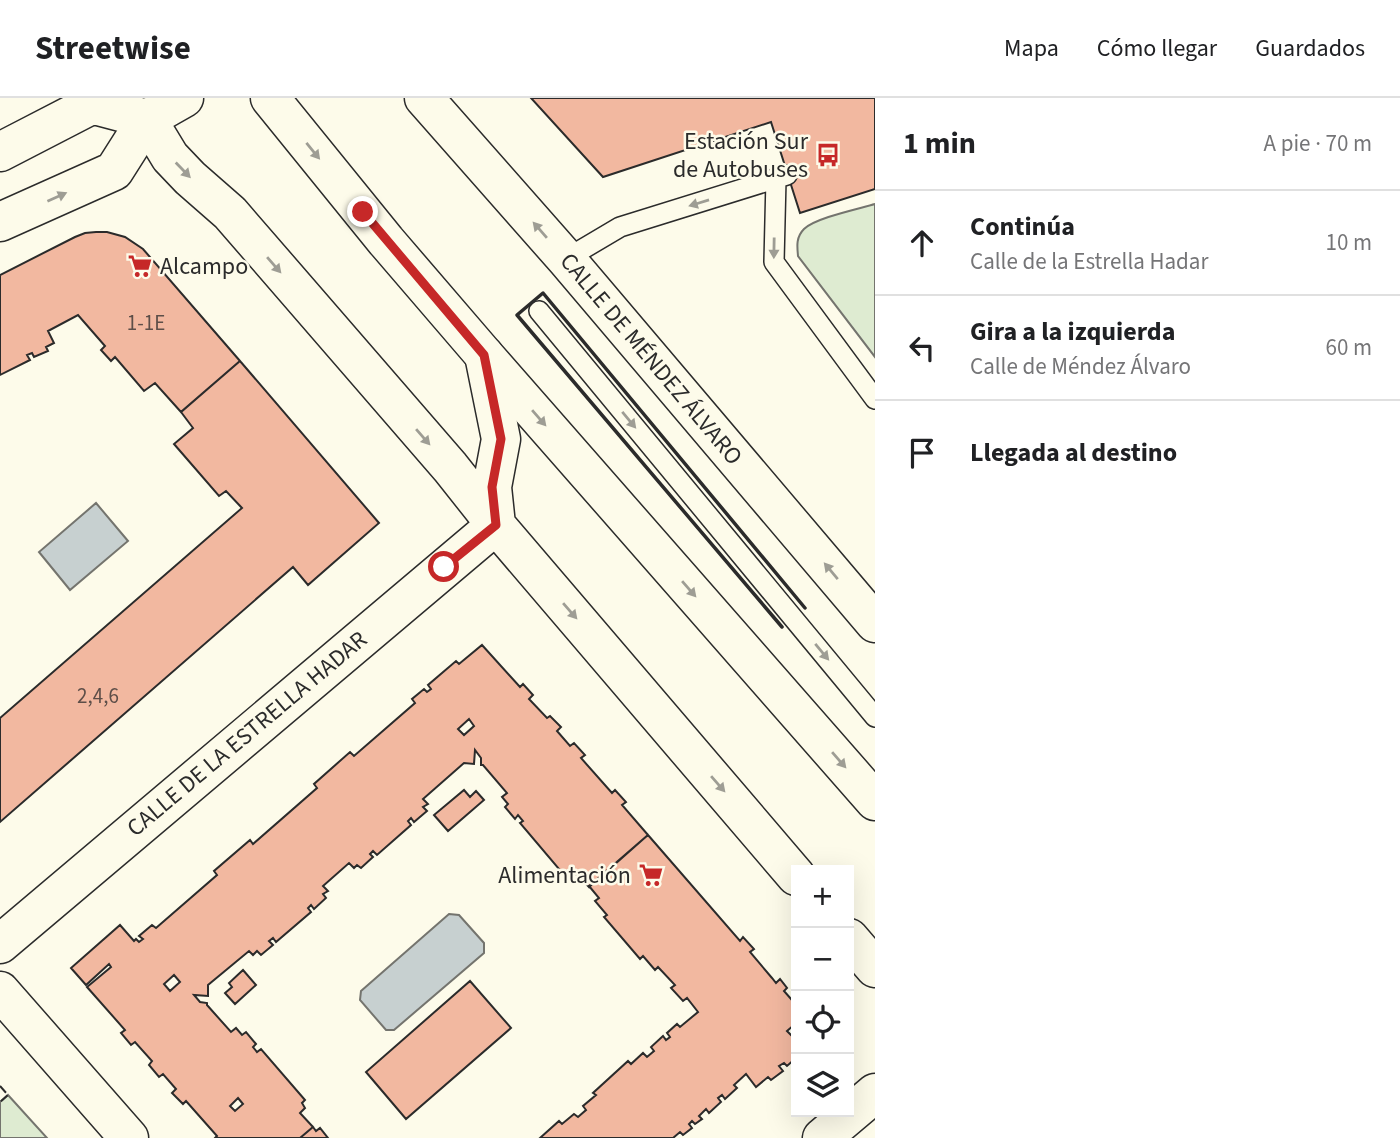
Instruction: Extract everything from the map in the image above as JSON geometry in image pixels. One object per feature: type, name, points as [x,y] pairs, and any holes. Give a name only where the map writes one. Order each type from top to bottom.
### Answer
[{"type":"street","points":[[0,222],[114,171],[147,119],[184,98]]},
{"type":"street","points":[[270,98],[386,241],[484,355],[875,801]]},
{"type":"street","name":"CALLE DE MÉNDEZ ÁLVARO","points":[[424,98],[566,259],[875,623]]},
{"type":"street","points":[[0,152],[89,106],[147,119],[170,157],[230,214],[450,467],[496,525],[791,870]]},
{"type":"street","points":[[484,355],[501,439],[492,487],[496,525]]},
{"type":"street","name":"CALLE DE LA ESTRELLA HADAR","points":[[0,944],[496,525]]},
{"type":"street","points":[[854,943],[875,968]]},
{"type":"street","points":[[0,991],[130,1138]]},
{"type":"street","points":[[822,1138],[875,1093]]},
{"type":"lane","points":[[566,259],[620,227],[782,177],[774,262],[875,399]]},
{"type":"lane","points":[[539,311],[875,717]]},
{"type":"green space","points":[[875,204],[875,357],[798,256],[797,245],[801,232],[810,225]]},
{"type":"green space","points":[[8,1095],[47,1138],[0,1138],[0,1102]]},
{"type":"shaded area","points":[[96,503],[128,541],[70,590],[39,552]]},
{"type":"shaded area","points":[[449,914],[459,915],[484,943],[484,953],[394,1030],[386,1030],[360,1000],[361,991]]},
{"type":"building","name":"Estación Sur de Autobuses","points":[[531,98],[875,98],[875,189],[800,213],[771,122],[603,177]]},
{"type":"building","points":[[107,232],[125,237],[143,249],[240,361],[181,412],[155,383],[144,391],[115,357],[111,361],[101,350],[105,346],[78,315],[48,331],[54,343],[46,347],[48,351],[34,357],[32,353],[27,355],[30,360],[0,375],[0,275],[75,237],[85,233]]},
{"type":"building","points":[[240,361],[379,523],[308,585],[293,567],[0,822],[0,718],[242,508],[226,491],[219,496],[174,444],[193,428],[181,412]]},
{"type":"building","points":[[482,645],[520,687],[523,684],[533,695],[529,699],[547,718],[550,716],[561,727],[557,731],[570,746],[574,743],[585,755],[581,758],[612,793],[615,790],[626,802],[622,805],[648,835],[589,887],[576,873],[572,877],[568,872],[564,875],[520,823],[523,821],[518,815],[515,819],[505,807],[508,804],[502,797],[507,793],[481,765],[481,758],[475,750],[474,764],[464,763],[423,799],[428,804],[423,807],[427,811],[414,822],[411,818],[408,821],[411,825],[377,855],[373,851],[370,854],[373,857],[361,868],[357,865],[354,868],[349,863],[323,886],[328,891],[323,894],[326,898],[314,909],[311,905],[308,908],[311,912],[276,942],[273,938],[269,941],[273,945],[261,955],[257,951],[253,955],[249,951],[208,985],[208,996],[194,995],[200,1002],[207,1003],[231,1032],[236,1028],[242,1035],[246,1032],[256,1044],[253,1047],[257,1052],[261,1049],[305,1100],[302,1103],[305,1108],[300,1113],[313,1127],[300,1138],[215,1138],[217,1136],[186,1101],[183,1104],[172,1093],[176,1089],[163,1074],[159,1077],[149,1065],[152,1061],[135,1042],[131,1045],[121,1033],[125,1030],[87,987],[111,967],[109,964],[86,985],[71,968],[120,925],[134,941],[143,939],[139,936],[152,925],[156,928],[217,875],[214,871],[250,840],[253,844],[317,788],[314,784],[350,752],[354,756],[415,703],[412,699],[424,689],[427,692],[431,689],[428,685],[456,661],[459,664]],"holes":[[[469,719],[474,726],[464,735],[458,729]],[[174,975],[180,982],[170,991],[164,984]],[[238,1098],[243,1104],[235,1111],[230,1106]]]},
{"type":"building","points":[[464,790],[470,797],[476,791],[484,800],[448,831],[434,815]]},
{"type":"building","points":[[648,835],[740,941],[743,937],[754,949],[750,952],[776,983],[780,979],[787,988],[784,991],[791,999],[791,1028],[787,1031],[791,1035],[791,1062],[787,1066],[784,1063],[779,1066],[783,1071],[771,1080],[768,1077],[756,1087],[746,1074],[734,1085],[737,1088],[725,1099],[722,1095],[718,1098],[721,1102],[709,1113],[706,1109],[699,1116],[702,1119],[695,1124],[692,1121],[689,1124],[692,1128],[683,1135],[680,1132],[673,1138],[540,1138],[559,1121],[562,1124],[574,1114],[578,1117],[586,1110],[583,1106],[596,1095],[593,1093],[628,1061],[631,1064],[643,1053],[647,1057],[654,1051],[651,1047],[663,1036],[666,1040],[670,1037],[667,1033],[677,1024],[680,1027],[698,1012],[687,998],[683,1001],[671,988],[675,985],[658,967],[655,970],[643,956],[640,959],[604,917],[607,915],[595,901],[599,898],[589,886]]},
{"type":"building","points":[[243,970],[256,985],[235,1004],[225,993],[232,987],[229,983]]},
{"type":"building","points":[[470,981],[511,1028],[406,1119],[366,1072]]},
{"type":"building","points":[[313,1127],[316,1131],[320,1128],[328,1138],[300,1138]]},
{"type":"fence","points":[[0,1086],[8,1095],[0,1102]]},
{"type":"wall","points":[[782,627],[517,315],[543,293],[805,608]]},
{"type":"place","name":"Estación Sur de Autobuses","points":[[828,155]]},
{"type":"place","name":"Alcampo","points":[[140,266]]},
{"type":"place","name":"Alimentación","points":[[651,875]]},
{"type":"route","points":[[363,212],[484,355],[501,439],[492,487],[496,525],[444,567]]}]
